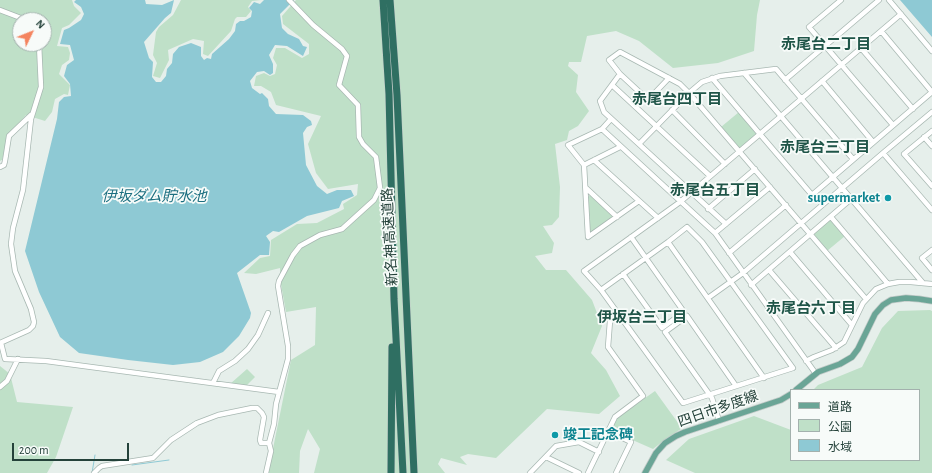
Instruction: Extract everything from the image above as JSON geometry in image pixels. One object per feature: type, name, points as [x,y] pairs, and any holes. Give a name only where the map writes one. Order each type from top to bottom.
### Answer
[{"type":"highway","name":"新名神高速道路","points":[[383,0],[389,94],[394,299],[403,473]]},
{"type":"highway","name":"新名神高速道路","points":[[390,0],[397,95],[415,473]]},
{"type":"highway","points":[[390,473],[394,299]]},
{"type":"main road","points":[[797,389],[816,374],[840,364],[852,357],[858,349],[874,314],[883,305],[891,300],[901,298],[932,301]]},
{"type":"main road","name":"四日市多度線","points":[[645,473],[656,453],[670,440],[685,432],[776,402],[790,395]]},
{"type":"street","points":[[266,473],[271,451],[269,443],[274,424],[279,392],[288,359],[288,346],[278,286],[280,280],[300,246],[320,235],[342,229],[374,200],[380,188],[376,157],[363,144],[359,137],[358,105],[339,85],[347,56],[342,49],[288,0]]},
{"type":"street","points":[[841,0],[809,27],[893,125]]},
{"type":"street","points":[[785,80],[879,0]]},
{"type":"street","points":[[889,0],[932,51]]},
{"type":"street","points":[[0,10],[12,15]]},
{"type":"street","points":[[601,290],[687,227],[702,242],[793,368],[683,403],[601,290],[584,272],[680,202],[901,14]]},
{"type":"street","points":[[712,78],[812,195],[932,92],[881,31]]},
{"type":"street","points":[[861,48],[913,109]]},
{"type":"street","points":[[39,52],[41,87],[30,124],[23,190],[11,244],[14,271],[31,309],[34,322],[33,326],[29,330],[0,343],[2,359],[46,361],[279,392]]},
{"type":"street","points":[[669,78],[648,100],[620,74],[609,60],[620,52],[669,78],[680,84],[689,92],[866,299]]},
{"type":"street","points":[[639,144],[689,92],[702,82],[712,78],[776,69],[853,160]]},
{"type":"street","points":[[744,73],[923,283]]},
{"type":"street","points":[[620,74],[600,100],[604,112],[726,224]]},
{"type":"street","points":[[822,81],[874,142]]},
{"type":"street","points":[[612,85],[710,176]]},
{"type":"street","points":[[672,110],[725,164]]},
{"type":"street","points":[[708,298],[743,273],[932,112]]},
{"type":"street","points":[[0,167],[4,165],[9,136],[32,114]]},
{"type":"street","points":[[611,119],[602,129],[568,145],[584,165],[588,237],[639,201]]},
{"type":"street","points":[[602,129],[714,233],[816,374]]},
{"type":"street","points":[[932,131],[904,154],[932,186]]},
{"type":"street","points":[[924,137],[932,146]]},
{"type":"street","points":[[584,165],[620,147]]},
{"type":"street","points":[[883,153],[932,210]]},
{"type":"street","points":[[594,160],[658,218]]},
{"type":"street","points":[[708,209],[755,169]]},
{"type":"street","points":[[714,233],[770,187]]},
{"type":"street","points":[[586,188],[617,217]]},
{"type":"street","points":[[751,285],[851,200]]},
{"type":"street","points":[[729,254],[786,205]]},
{"type":"street","points":[[831,217],[888,284]]},
{"type":"street","points":[[624,274],[662,328],[684,312],[631,237]]},
{"type":"street","points":[[668,242],[764,378]]},
{"type":"street","points":[[932,250],[922,258],[932,270]]},
{"type":"street","points":[[790,252],[852,325]]},
{"type":"street","points":[[769,270],[836,348]]},
{"type":"street","points":[[806,361],[836,348],[844,342],[866,299],[876,289],[888,284],[904,282],[932,284]]},
{"type":"street","points":[[213,383],[218,371],[236,361],[248,349],[258,335],[268,313]]},
{"type":"street","points":[[588,473],[615,417],[644,396],[608,347],[610,321],[619,315]]},
{"type":"street","points":[[719,421],[710,395],[665,332],[687,316],[736,386]]},
{"type":"street","points":[[0,387],[7,381],[18,359]]},
{"type":"street","points":[[94,473],[102,466],[153,458],[171,440],[196,423],[218,415],[252,408],[257,408],[262,413],[264,420],[260,440],[261,443],[269,443]]},
{"type":"street","points":[[608,431],[631,442],[616,473]]},
{"type":"street","points":[[530,473],[556,446],[579,442],[599,452]]},
{"type":"street","points":[[546,457],[579,473]]},
{"type":"green space","points":[[0,0],[72,0],[74,6],[81,13],[69,25],[62,28],[57,46],[68,47],[70,53],[69,60],[62,65],[59,74],[70,85],[68,95],[64,94],[55,99],[52,112],[45,121],[26,115],[8,136],[2,160],[0,161]]},
{"type":"green space","points":[[181,0],[261,0],[252,1],[248,7],[251,11],[246,17],[237,17],[235,19],[231,31],[208,56],[203,54],[204,41],[193,39],[168,50],[169,60],[160,78],[153,76],[157,63],[153,55],[156,32],[159,27],[173,15]]},
{"type":"green space","points":[[296,0],[760,0],[757,15],[754,51],[718,63],[673,68],[639,41],[616,31],[587,36],[581,62],[569,62],[568,66],[578,75],[576,92],[589,111],[578,126],[569,131],[567,140],[555,144],[560,187],[559,217],[552,225],[543,226],[554,243],[552,253],[535,256],[546,270],[566,270],[592,300],[602,326],[591,353],[606,370],[620,396],[599,414],[547,409],[496,458],[468,454],[460,457],[467,465],[441,458],[438,464],[445,473],[314,473],[320,449],[308,429],[300,451],[299,473],[268,473],[291,360],[315,345],[316,307],[286,312],[280,279],[280,268],[256,274],[244,273],[260,258],[270,256],[271,240],[297,224],[317,223],[344,209],[343,204],[357,195],[358,184],[328,189],[316,173],[308,144],[321,116],[276,105],[271,92],[261,86],[254,86],[256,76],[264,73],[270,76],[275,74],[277,65],[273,58],[276,48],[285,48],[302,58],[309,54],[309,44],[283,24],[282,16]]},
{"type":"green space","points":[[739,112],[757,133],[741,148],[739,148],[721,127]]},
{"type":"green space","points":[[590,195],[613,216],[613,218],[592,232],[590,231],[588,197]]},
{"type":"green space","points":[[830,220],[845,236],[827,251],[814,234]]},
{"type":"green space","points":[[898,311],[932,311],[932,473],[695,473],[666,460],[689,439],[754,416],[790,430],[790,461],[920,461],[920,389],[814,389],[818,385],[862,367],[882,328]]},
{"type":"green space","points":[[0,366],[10,374],[17,402],[73,407],[56,457],[47,473],[0,473]]},
{"type":"green space","points":[[247,369],[255,377],[245,387],[230,384]]},
{"type":"green space","points":[[655,391],[681,429],[653,449],[612,431],[611,429],[617,418]]},
{"type":"water","name":"伊坂ダム貯水池","points":[[76,0],[145,0],[146,4],[162,5],[174,0],[171,13],[144,42],[149,58],[153,62],[152,77],[156,82],[161,82],[166,76],[167,69],[172,63],[173,54],[179,47],[191,43],[201,47],[201,56],[204,60],[207,58],[211,59],[212,54],[229,39],[235,31],[236,24],[251,17],[252,11],[249,8],[254,2],[260,4],[264,0],[294,0],[280,14],[282,28],[288,34],[299,39],[303,46],[307,47],[303,56],[287,46],[275,45],[269,55],[273,64],[273,73],[270,75],[264,71],[257,72],[250,81],[252,88],[260,94],[262,93],[268,99],[269,106],[276,114],[303,115],[311,121],[312,125],[307,127],[303,133],[306,165],[317,186],[327,194],[337,190],[351,190],[354,196],[342,201],[339,208],[307,216],[279,232],[273,231],[266,236],[270,242],[269,255],[260,255],[237,273],[251,313],[250,318],[239,336],[223,352],[200,362],[173,365],[79,353],[60,337],[39,292],[25,251],[57,119],[59,102],[64,97],[71,96],[70,84],[64,76],[67,65],[74,60],[70,45],[60,44],[64,30],[81,20],[84,14],[81,7],[74,2]]},
{"type":"water","points":[[900,0],[932,0],[932,37]]},
{"type":"waterway","points":[[92,473],[95,455]]},
{"type":"waterway","points":[[132,465],[169,460]]},
{"type":"place","name":"supermarket","points":[[888,198]]},
{"type":"place","name":"竣工記念碑","points":[[555,435]]},
{"type":"district","name":"赤尾台二丁目","points":[[826,44]]},
{"type":"district","name":"赤尾台四丁目","points":[[677,99]]},
{"type":"district","name":"赤尾台三丁目","points":[[825,147]]},
{"type":"district","name":"赤尾台五丁目","points":[[715,190]]},
{"type":"district","name":"赤尾台六丁目","points":[[811,308]]},
{"type":"district","name":"伊坂台三丁目","points":[[642,317]]}]
